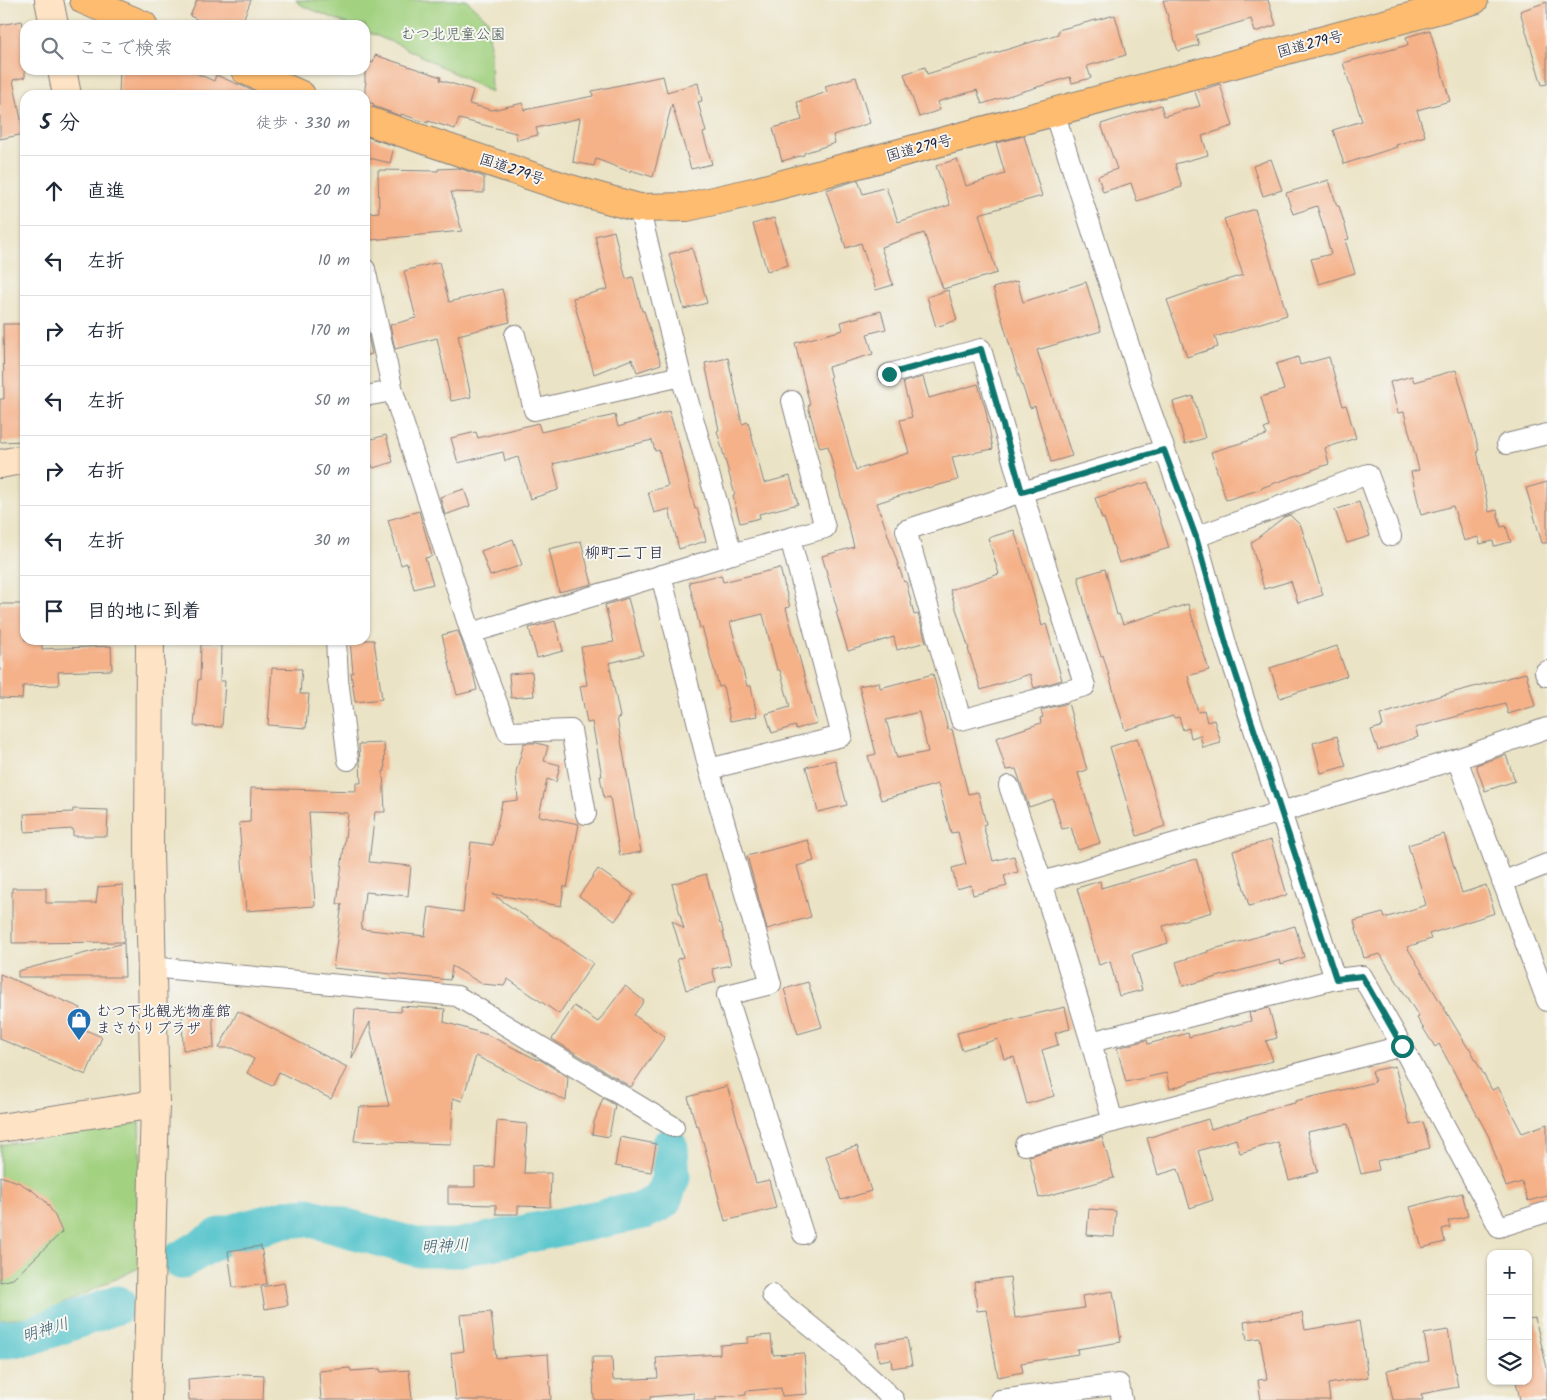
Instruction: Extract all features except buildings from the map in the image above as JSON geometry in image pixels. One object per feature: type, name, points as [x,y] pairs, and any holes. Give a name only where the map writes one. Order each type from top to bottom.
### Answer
[{"type":"highway","points":[[84,0],[131,20]]},
{"type":"highway","name":"国道279号","points":[[370,122],[567,188],[639,208],[686,206],[757,191],[1474,0]]},
{"type":"highway","points":[[256,75],[290,90]]},
{"type":"street","points":[[49,0],[53,20]]},
{"type":"street","points":[[63,75],[66,90]]},
{"type":"street","points":[[1054,112],[1164,450],[1196,537],[1227,647],[1336,979]]},
{"type":"street","points":[[639,208],[681,376],[732,554]]},
{"type":"street","points":[[370,290],[394,391],[471,633],[508,732],[571,730],[586,814]]},
{"type":"street","points":[[515,335],[534,410],[681,376]]},
{"type":"street","points":[[889,374],[981,349],[1022,492],[1085,686],[961,720],[906,530],[1022,492],[1164,450]]},
{"type":"street","points":[[370,395],[394,391]]},
{"type":"street","points":[[471,633],[732,554],[825,528],[792,401]]},
{"type":"street","points":[[1507,444],[1547,434]]},
{"type":"street","points":[[0,464],[20,460]]},
{"type":"street","points":[[1196,537],[1368,474],[1391,536]]},
{"type":"street","points":[[709,769],[842,736],[790,538]]},
{"type":"street","points":[[662,575],[709,769],[771,984],[727,996],[803,1234]]},
{"type":"street","points":[[147,1400],[155,1104],[149,850],[150,645]]},
{"type":"street","points":[[336,645],[338,679],[348,760]]},
{"type":"street","points":[[1547,671],[1547,676]]},
{"type":"street","points":[[1042,882],[1457,759],[1547,728]]},
{"type":"street","points":[[1457,759],[1547,1001]]},
{"type":"street","points":[[1009,786],[1042,882],[1091,1042],[1113,1122]]},
{"type":"street","points":[[1502,882],[1547,864]]},
{"type":"street","points":[[151,967],[457,996],[674,1127]]},
{"type":"street","points":[[1091,1042],[1336,979],[1362,976],[1402,1046],[1499,1227],[1547,1212]]},
{"type":"street","points":[[1025,1145],[1402,1046]]},
{"type":"street","points":[[0,1128],[155,1104]]},
{"type":"street","points":[[772,1295],[846,1355],[894,1400]]},
{"type":"street","points":[[1000,1400],[1119,1384],[1122,1400]]},
{"type":"green space","name":"むつ北児童公園","points":[[295,0],[466,0],[489,21],[491,92],[399,45],[370,33],[370,20],[338,20],[303,6]]},
{"type":"green space","points":[[139,1122],[145,1265],[37,1316],[0,1320],[0,1145]]},
{"type":"waterway","name":"明神川","points":[[181,1260],[220,1237],[285,1219],[308,1217],[419,1248],[456,1248],[644,1210],[662,1201],[671,1177],[669,1148]]},
{"type":"waterway","name":"明神川","points":[[0,1340],[30,1336],[117,1305]]},
{"type":"place","name":"むつ下北観光物産館 まさかりプラザ","points":[[79,1041]]},
{"type":"district","name":"柳町二丁目","points":[[624,552]]},
{"type":"route","points":[[889,374],[981,349],[1022,492],[1164,450],[1196,537],[1227,647],[1336,979],[1362,976],[1402,1046]]}]
